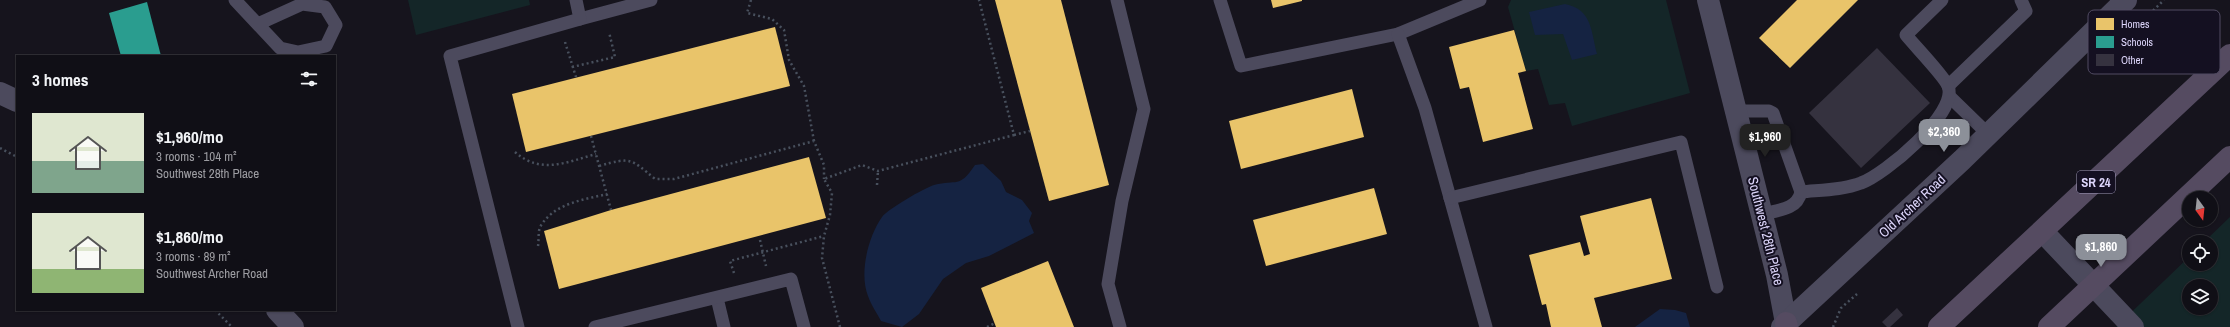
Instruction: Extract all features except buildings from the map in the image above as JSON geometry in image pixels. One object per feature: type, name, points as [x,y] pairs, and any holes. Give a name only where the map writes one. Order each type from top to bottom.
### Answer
[{"type":"main road","name":"SR 24","points":[[2220,64],[2230,55]]},
{"type":"main road","name":"SR 24","points":[[1939,327],[2210,74]]},
{"type":"main road","points":[[2049,327],[2230,157]]},
{"type":"street","name":"Southwest 28th Place","points":[[1708,0],[1777,275],[1785,326]]},
{"type":"street","name":"Old Archer Road","points":[[2116,10],[2126,0]]},
{"type":"street","name":"Old Archer Road","points":[[1785,326],[1988,134],[2088,37]]},
{"type":"street","points":[[0,92],[16,100]]},
{"type":"street","points":[[2042,232],[2133,327]]},
{"type":"street","points":[[278,311],[293,327]]},
{"type":"lane","points":[[235,0],[280,48],[298,52],[326,46],[336,25],[325,7],[302,4],[258,24]]},
{"type":"lane","points":[[576,0],[580,20]]},
{"type":"lane","points":[[518,327],[450,56],[651,0]]},
{"type":"lane","points":[[1116,0],[1144,109],[1122,201],[1108,284],[1120,327]]},
{"type":"lane","points":[[1220,0],[1241,66],[1398,34],[1480,0]]},
{"type":"lane","points":[[1942,0],[1906,35],[1949,91],[1988,134]]},
{"type":"lane","points":[[1802,192],[1852,186],[1875,177],[1888,168],[1937,120],[1949,91],[2023,5]]},
{"type":"lane","points":[[1398,34],[1425,108],[1486,327]]},
{"type":"lane","points":[[1736,111],[1772,112],[1802,192],[1799,200],[1794,205],[1762,214]]},
{"type":"lane","points":[[1450,198],[1681,142],[1717,287]]},
{"type":"lane","points":[[595,327],[791,279],[804,327]]},
{"type":"lane","points":[[716,298],[724,327]]},
{"type":"path","points":[[752,0],[747,13],[772,19],[784,30],[789,60],[804,86],[814,142],[824,165],[824,179],[832,193],[830,215],[824,236],[822,258],[840,327]]},
{"type":"path","points":[[979,0],[1014,136]]},
{"type":"path","points":[[564,40],[576,77]]},
{"type":"path","points":[[572,67],[615,57],[614,52]]},
{"type":"path","points":[[824,179],[862,165],[878,171],[1030,131]]},
{"type":"path","points":[[591,136],[611,210]]},
{"type":"path","points":[[600,166],[624,159],[634,162],[655,179],[674,178],[814,142]]},
{"type":"path","points":[[0,148],[16,156]]},
{"type":"path","points":[[515,152],[525,161],[540,165],[558,165],[596,154]]},
{"type":"path","points":[[877,185],[878,171]]},
{"type":"path","points":[[538,246],[539,228],[554,211],[571,203],[607,194]]},
{"type":"path","points":[[733,271],[730,261],[824,236]]},
{"type":"path","points":[[760,240],[767,267]]},
{"type":"path","points":[[216,311],[232,327]]},
{"type":"path","points":[[987,327],[995,324]]},
{"type":"shaded area","points":[[408,0],[529,0],[530,5],[416,35]]},
{"type":"shaded area","points":[[1511,0],[1666,0],[1690,93],[1572,126],[1565,103],[1549,105],[1538,69],[1526,71],[1508,7]]},
{"type":"shaded area","points":[[2230,217],[2230,327],[2116,327],[2182,264],[2182,271],[2218,271],[2218,235],[2211,235]]},
{"type":"water","points":[[1565,4],[1581,11],[1589,22],[1597,54],[1572,60],[1563,34],[1535,35],[1529,12]]},
{"type":"water","points":[[983,164],[1001,181],[1006,192],[1022,200],[1032,213],[1029,221],[1034,233],[989,256],[966,263],[943,279],[919,314],[902,327],[881,321],[868,296],[864,277],[866,255],[869,245],[882,217],[898,204],[922,190],[942,183],[957,182],[970,173],[975,165]]},
{"type":"water","points":[[1660,309],[1675,310],[1686,313],[1690,327],[1635,327]]}]
